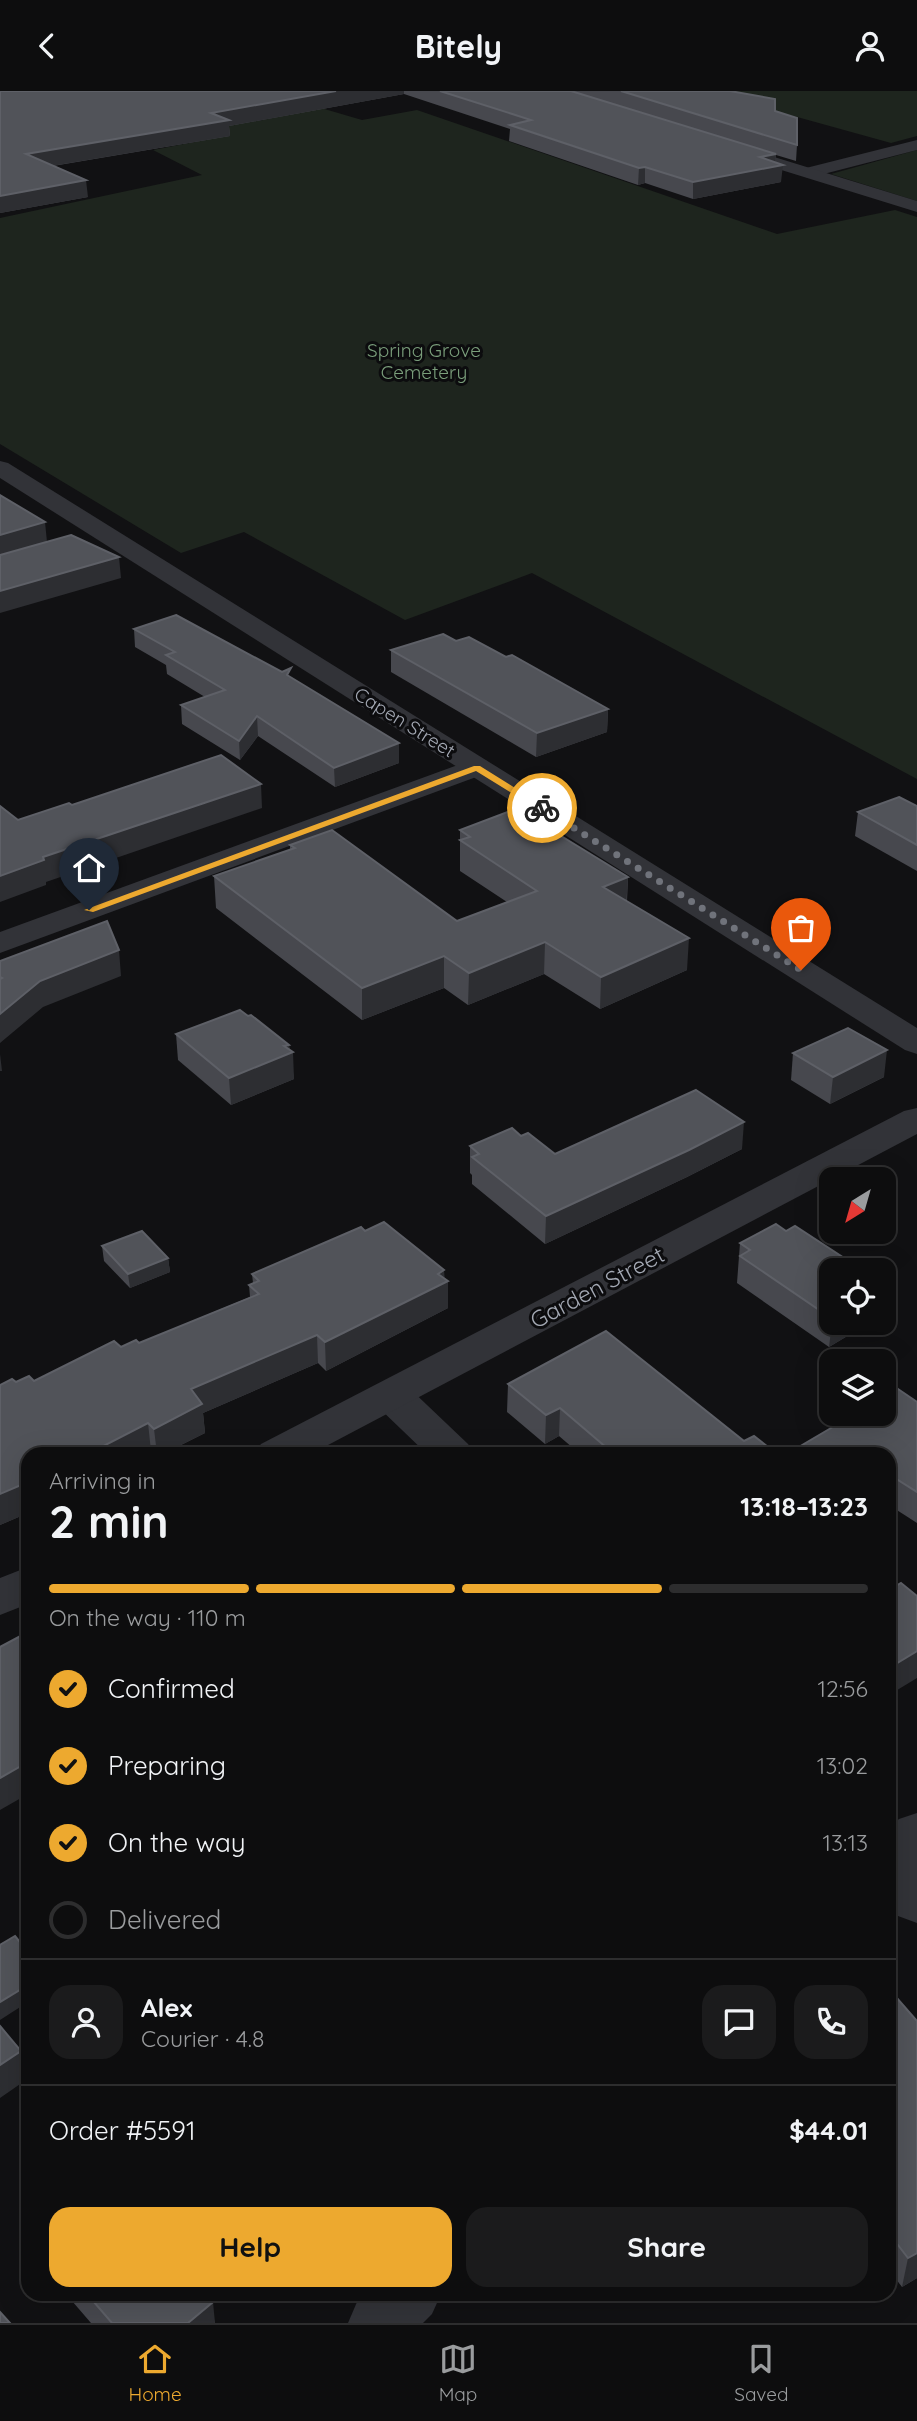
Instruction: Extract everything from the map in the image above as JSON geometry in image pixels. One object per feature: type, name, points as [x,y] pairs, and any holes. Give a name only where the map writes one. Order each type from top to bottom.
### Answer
[{"type":"street","points":[[716,144],[917,207]]},
{"type":"street","points":[[808,173],[917,145]]},
{"type":"street","name":"Capen Street","points":[[0,468],[92,540],[477,767],[917,1043]]},
{"type":"street","points":[[0,943],[477,767]]},
{"type":"street","name":"Garden Street","points":[[290,1447],[917,1119]]},
{"type":"street","points":[[391,1395],[446,1447]]},
{"type":"street","points":[[0,1598],[21,1588]]},
{"type":"street","points":[[896,1853],[917,1834]]},
{"type":"street","points":[[896,1877],[917,1901]]},
{"type":"street","points":[[379,2323],[403,2301]]},
{"type":"green space","name":"Spring Grove Cemetery","points":[[115,91],[178,91],[258,121],[321,108],[362,120],[417,110],[777,234],[895,210],[917,217],[917,779],[532,573],[405,620],[244,532],[181,553],[0,444],[0,218],[202,175],[153,150],[230,135]]},
{"type":"green space","points":[[704,91],[917,91],[917,136],[891,143]]},
{"type":"green space","points":[[917,150],[917,201],[831,174]]},
{"type":"building","points":[[0,91],[336,91],[211,113],[229,120],[26,154],[86,180],[0,196]]},
{"type":"building","points":[[440,91],[571,91],[776,154],[760,157],[783,165],[693,182],[645,167],[639,168],[510,125],[531,120]]},
{"type":"building","points":[[621,91],[730,91],[775,99],[775,111],[797,118],[797,145]]},
{"type":"building","points":[[0,495],[45,522],[0,535]]},
{"type":"building","points":[[71,535],[119,557],[0,591],[0,555]]},
{"type":"building","points":[[176,615],[282,672],[291,668],[287,675],[399,743],[334,768],[257,716],[239,741],[181,705],[225,690],[166,655],[175,652],[134,629]]},
{"type":"building","points":[[443,634],[456,641],[469,637],[506,657],[512,655],[608,709],[537,733],[391,650]]},
{"type":"building","points":[[221,755],[261,784],[43,857],[44,860],[0,876],[0,806],[18,820],[69,803],[72,805]]},
{"type":"building","points":[[899,797],[917,806],[917,845],[858,812]]},
{"type":"building","points":[[513,810],[525,814],[628,877],[603,887],[689,938],[601,977],[545,942],[469,973],[444,956],[362,988],[214,876],[295,848],[290,845],[332,830],[457,921],[537,891],[460,840],[470,837],[460,830]]},
{"type":"building","points":[[107,921],[119,950],[40,981],[0,1014],[0,961]]},
{"type":"building","points":[[240,1010],[248,1016],[251,1015],[289,1045],[284,1046],[293,1052],[229,1078],[176,1034]]},
{"type":"building","points":[[848,1028],[887,1050],[833,1077],[793,1053]]},
{"type":"building","points":[[696,1090],[744,1122],[546,1216],[472,1157],[479,1154],[470,1146],[512,1128],[521,1136],[528,1133],[555,1154]]},
{"type":"building","points":[[384,1222],[444,1270],[438,1274],[448,1281],[325,1342],[317,1335],[191,1389],[202,1404],[154,1429],[148,1423],[102,1447],[21,1447],[21,1485],[0,1494],[0,1385],[12,1379],[16,1382],[29,1376],[34,1381],[114,1341],[121,1347],[136,1340],[139,1343],[259,1294],[249,1285],[259,1281],[252,1274],[361,1227],[365,1231]]},
{"type":"building","points":[[776,1224],[786,1231],[795,1226],[844,1258],[819,1258],[819,1310],[740,1256],[750,1250],[740,1243]]},
{"type":"building","points":[[142,1231],[168,1258],[128,1274],[102,1246]]},
{"type":"building","points":[[606,1331],[744,1441],[754,1436],[768,1447],[606,1447],[560,1408],[546,1415],[508,1384]]},
{"type":"building","points":[[898,1389],[917,1402],[917,1492],[896,1479],[896,1447],[799,1447],[835,1426],[896,1426]]},
{"type":"building","points":[[901,1583],[917,1596],[917,1651],[896,1664],[896,1586]]},
{"type":"building","points":[[21,1636],[21,1766],[0,1778],[0,1647]]},
{"type":"building","points":[[15,1936],[21,1943],[21,1989],[0,2002],[0,1945]]},
{"type":"building","points":[[896,1997],[917,2021],[917,2253],[908,2258],[896,2242]]},
{"type":"building","points":[[0,2026],[21,2051],[0,2065]]},
{"type":"building","points":[[93,2301],[213,2302],[188,2323],[112,2323]]},
{"type":"building","points":[[0,2312],[10,2323],[0,2323]]},
{"type":"way so far","points":[[542,808],[801,970]]},
{"type":"route","points":[[89,910],[477,767],[542,808]]}]
